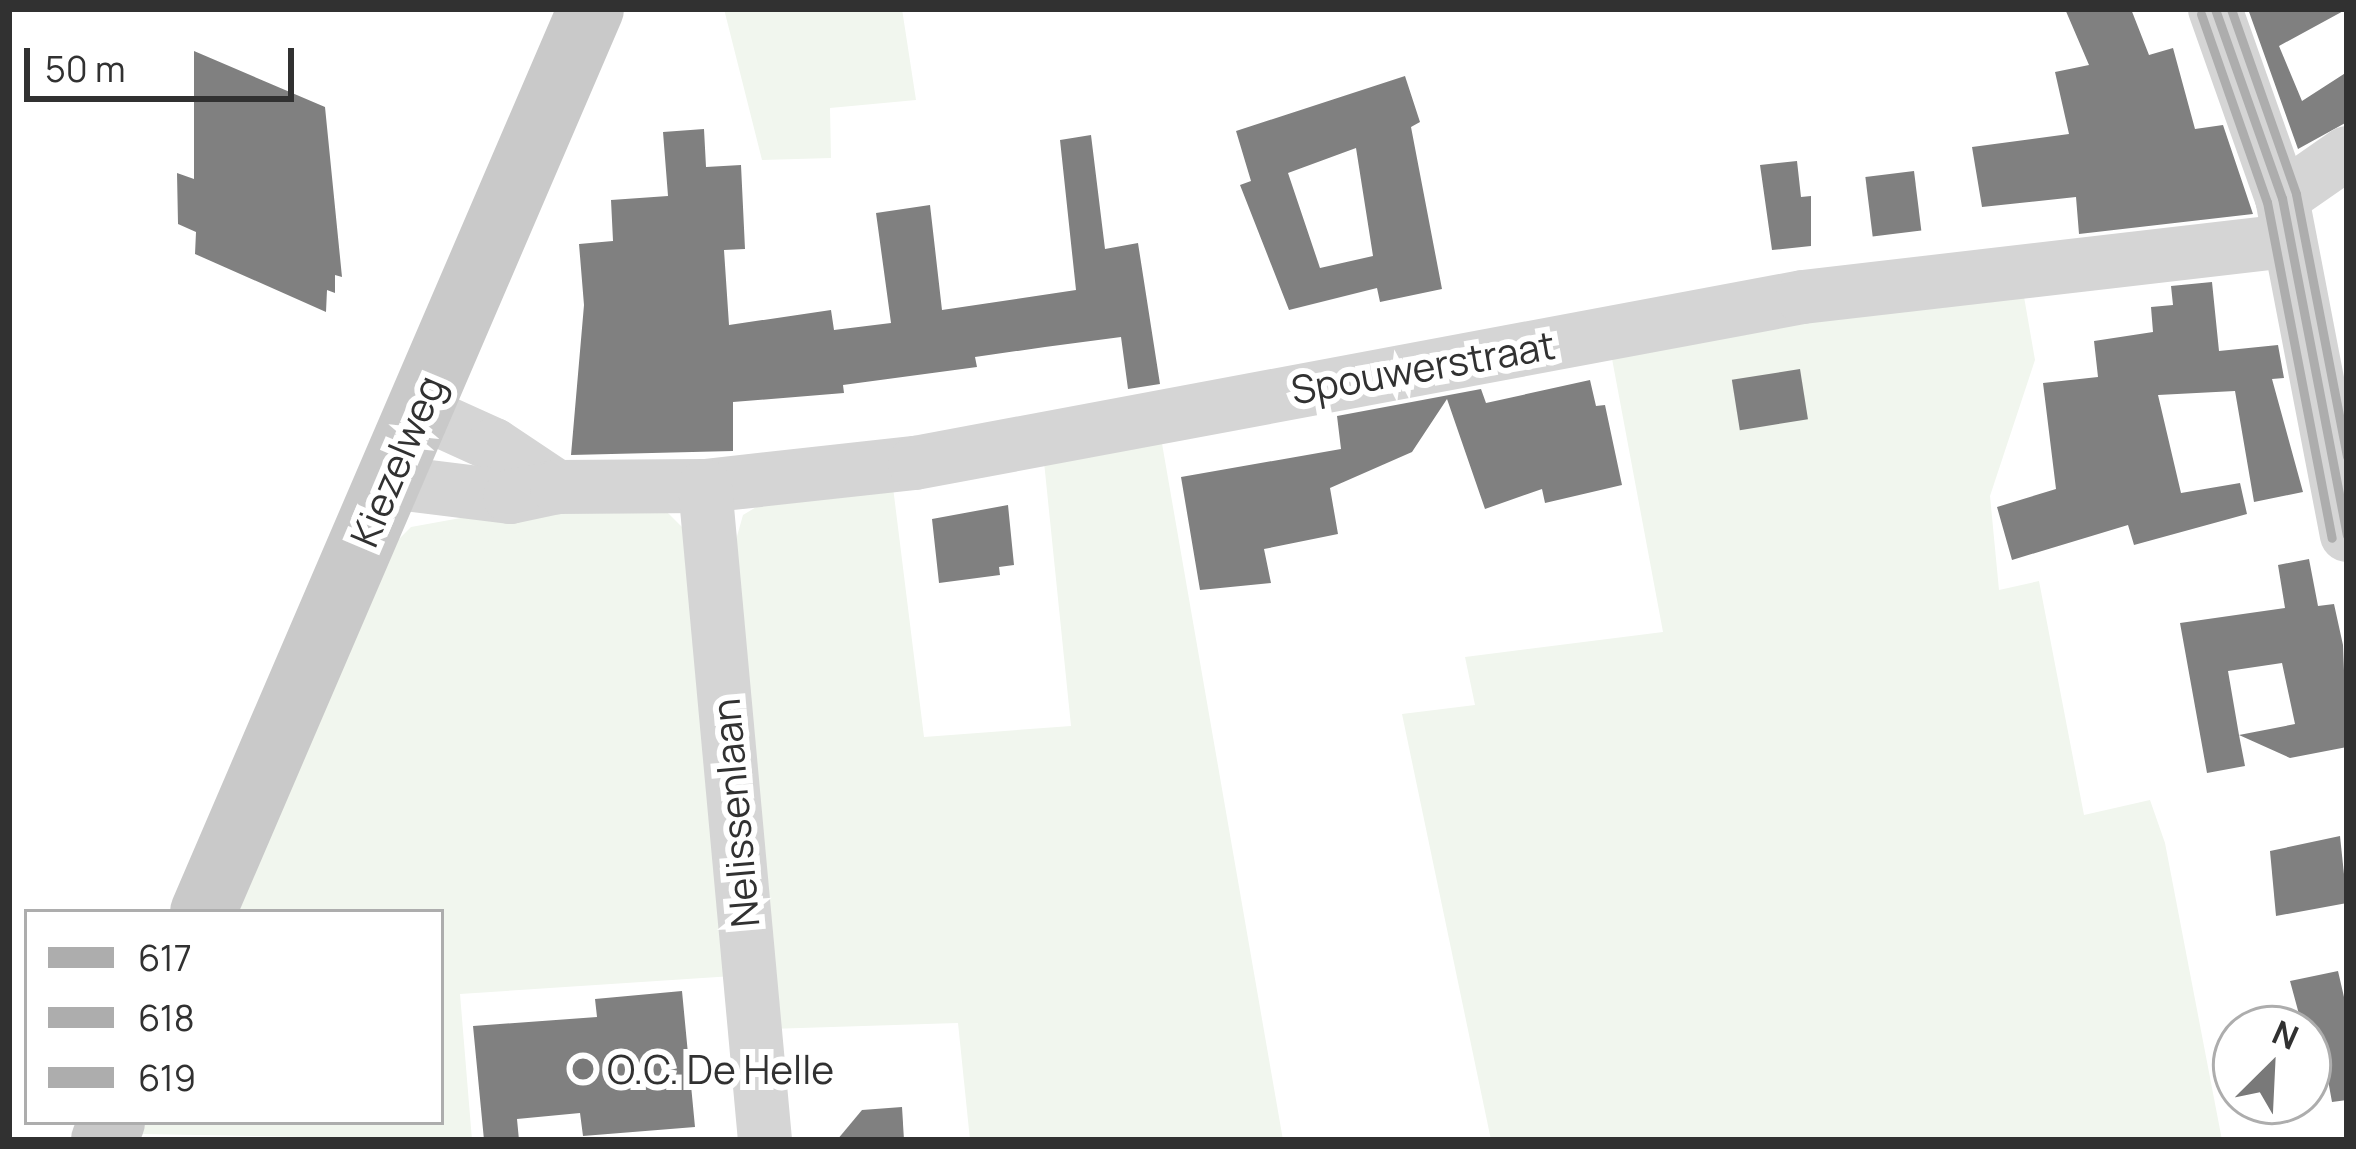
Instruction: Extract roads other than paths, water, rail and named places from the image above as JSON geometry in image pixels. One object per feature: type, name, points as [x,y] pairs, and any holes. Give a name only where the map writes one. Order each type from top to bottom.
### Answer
[{"type":"main road","name":"Kiezelweg","points":[[204,909],[591,9]]},
{"type":"street","points":[[2216,9],[2286,220],[2328,322],[2347,535]]},
{"type":"street","points":[[2286,220],[2347,153]]},
{"type":"street","name":"Spouwerstraat","points":[[389,482],[510,497],[556,487],[706,486],[915,463],[1803,297],[2286,220]]},
{"type":"street","points":[[419,411],[494,445],[556,487]]},
{"type":"street","name":"Nelissenlaan","points":[[706,486],[765,1140]]},
{"type":"place","name":"O.C. De Helle","points":[[583,1069]]}]
